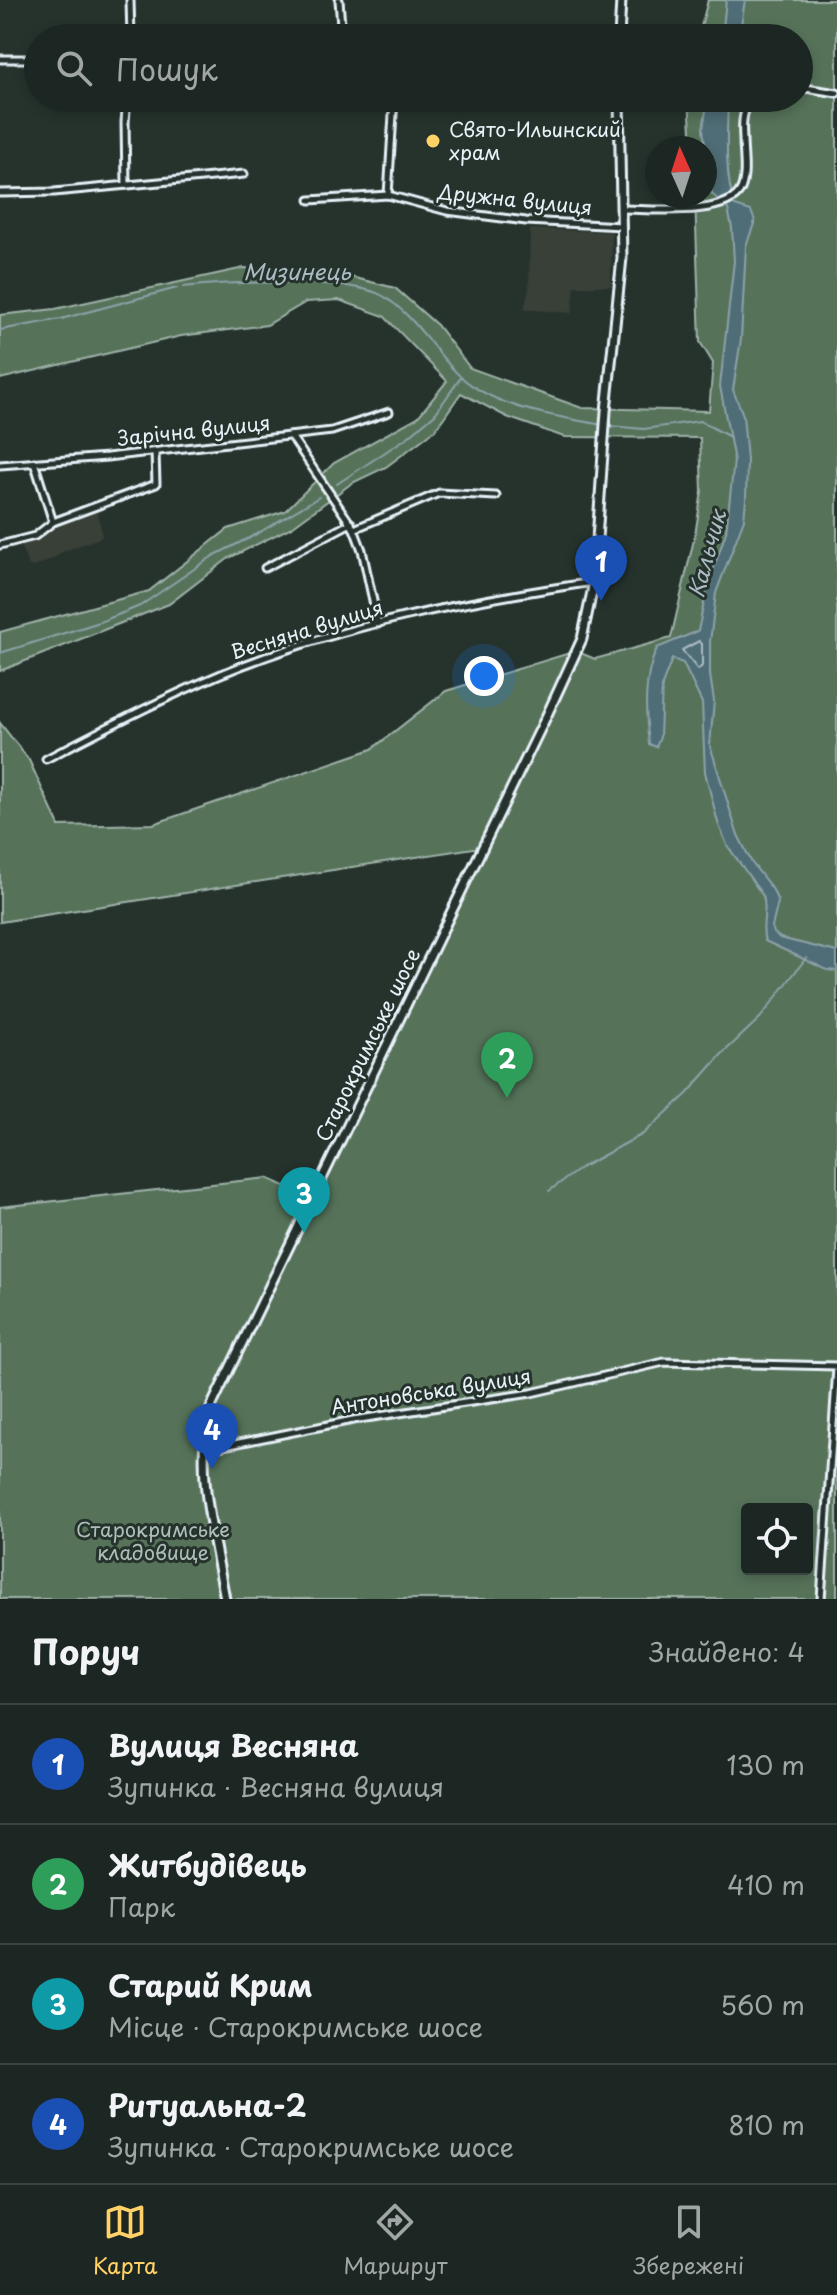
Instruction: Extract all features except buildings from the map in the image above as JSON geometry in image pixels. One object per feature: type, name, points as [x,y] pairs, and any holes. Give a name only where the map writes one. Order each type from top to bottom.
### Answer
[{"type":"street","points":[[130,0],[131,24]]},
{"type":"street","points":[[339,0],[341,24]]},
{"type":"street","points":[[620,24],[621,0]]},
{"type":"street","points":[[0,59],[24,59]]},
{"type":"street","points":[[813,89],[837,93]]},
{"type":"street","points":[[126,112],[126,185]]},
{"type":"street","points":[[388,195],[393,112]]},
{"type":"street","name":"Старокримське шосе","points":[[225,1599],[203,1450],[208,1416],[576,651],[588,619],[594,582],[606,411],[620,279],[623,209],[620,112]]},
{"type":"street","points":[[623,209],[715,208],[736,197],[744,180],[744,112]]},
{"type":"street","points":[[0,193],[54,192],[244,174]]},
{"type":"street","name":"Дружна вулиця","points":[[310,200],[388,195],[432,208],[526,221],[623,226]]},
{"type":"street","name":"Зарічна вулиця","points":[[0,465],[155,452],[332,431],[389,412]]},
{"type":"street","points":[[291,436],[353,526],[362,550],[378,624]]},
{"type":"street","points":[[0,545],[35,536],[53,522],[156,484],[155,452]]},
{"type":"street","points":[[34,462],[53,522]]},
{"type":"street","points":[[265,568],[353,526],[439,493],[496,496]]},
{"type":"street","name":"Весняна вулиця","points":[[46,759],[148,705],[299,646],[490,598],[594,582]]},
{"type":"street","name":"Антоновська вулиця","points":[[203,1450],[353,1420],[531,1393],[664,1362],[837,1367]]},
{"type":"street","points":[[821,1599],[837,1367]]},
{"type":"shaded area","points":[[530,229],[612,232],[611,286],[575,286],[572,313],[524,309],[529,288]]},
{"type":"shaded area","points":[[98,511],[102,537],[33,567],[28,565],[20,544],[45,535],[59,523]]},
{"type":"green space","name":"Старокримське кладовище","points":[[708,0],[837,0],[837,1599],[0,1599],[0,1207],[267,1178],[312,1198],[480,847],[0,922],[0,723],[29,760],[59,826],[153,824],[372,749],[446,691],[576,651],[595,659],[671,638],[702,491],[700,438],[564,437],[507,417],[461,393],[435,430],[386,467],[352,483],[292,527],[229,558],[169,604],[0,671],[0,632],[149,591],[228,529],[285,511],[334,463],[418,417],[447,381],[384,316],[339,300],[306,302],[267,325],[181,336],[0,379],[0,315],[55,309],[244,268],[343,275],[395,288],[437,325],[470,368],[582,408],[709,411],[713,363],[700,342],[695,208],[717,208],[717,136],[691,136],[690,112],[813,112],[813,24],[702,24]]},
{"type":"water","points":[[726,0],[745,0],[741,24],[723,24]]},
{"type":"water","points":[[706,112],[728,112],[727,154],[732,194],[735,206],[751,211],[755,221],[746,246],[741,339],[733,390],[743,415],[746,499],[744,519],[716,593],[710,642],[714,701],[710,745],[737,833],[752,863],[773,890],[778,902],[772,927],[774,933],[780,938],[837,952],[837,971],[827,970],[765,941],[763,896],[727,845],[718,823],[705,772],[702,703],[683,663],[672,659],[662,685],[660,737],[656,747],[649,744],[646,695],[652,660],[657,648],[698,631],[707,588],[726,532],[734,461],[720,386],[734,261],[732,228],[728,209],[717,199],[717,136],[704,136]]},
{"type":"waterway","name":"Мизинець","points":[[183,287],[286,282],[367,290],[395,304],[450,366],[475,387],[527,410],[603,425]]},
{"type":"waterway","name":"Мизинець","points":[[0,330],[61,319],[177,288]]},
{"type":"waterway","points":[[337,484],[408,437],[435,414],[461,377]]},
{"type":"waterway","name":"Мизинець","points":[[609,426],[644,429],[700,421],[730,437]]},
{"type":"waterway","points":[[0,653],[100,622],[140,606],[213,556],[319,497]]},
{"type":"waterway","points":[[549,1191],[582,1167],[643,1134],[687,1094],[722,1054],[761,1017],[806,958]]},
{"type":"place","name":"Свято-Ильинский храм","points":[[433,141]]},
{"type":"place","name":"Вулиця Весняна","points":[[601,601]]},
{"type":"place","name":"Житбудівець","points":[[507,1098]]},
{"type":"place","name":"Старий Крим","points":[[304,1233]]},
{"type":"place","name":"Ритуальна-2","points":[[212,1469]]},
{"type":"water label","name":"Кальчик","points":[[707,554]]}]
